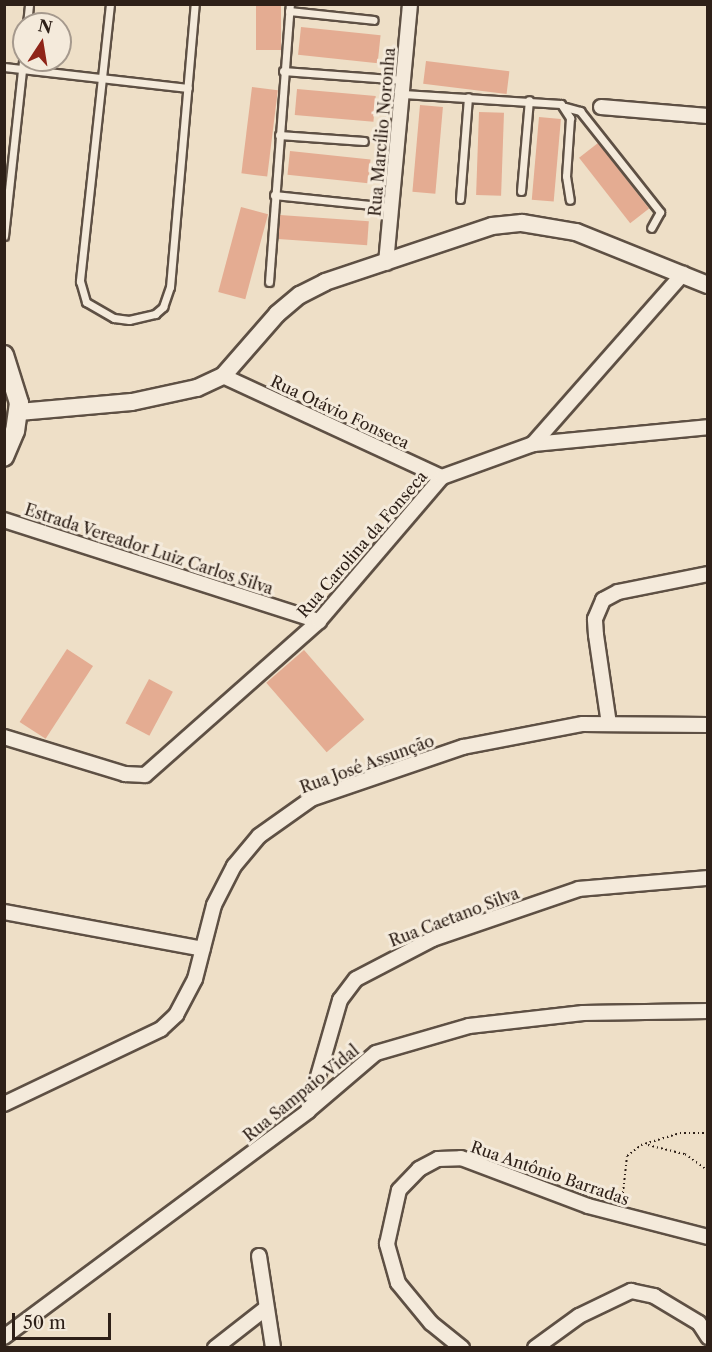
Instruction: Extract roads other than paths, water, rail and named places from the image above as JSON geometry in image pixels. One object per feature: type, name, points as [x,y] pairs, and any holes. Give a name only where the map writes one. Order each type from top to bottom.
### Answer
[{"type":"main road","points":[[4,355],[13,377],[19,412],[4,457]]},
{"type":"street","name":"Rua Marcílio Noronha","points":[[386,262],[410,4]]},
{"type":"street","points":[[601,107],[708,116]]},
{"type":"street","points":[[19,412],[141,400],[197,387],[223,376],[278,314],[300,295],[325,282],[492,226],[522,223],[576,232],[708,285]]},
{"type":"street","name":"Rua Carolina da Fonseca","points":[[4,737],[125,774],[145,775],[319,621],[442,477],[533,444],[683,274]]},
{"type":"street","name":"Rua Otávio Fonseca","points":[[223,376],[442,477]]},
{"type":"street","points":[[533,444],[708,427]]},
{"type":"street","name":"Estrada Vereador Luiz Carlos Silva","points":[[4,520],[319,621]]},
{"type":"street","points":[[609,724],[595,619],[603,600],[618,592],[708,574]]},
{"type":"street","name":"Rua José Assunção","points":[[4,1104],[161,1029],[186,1000],[203,949],[214,904],[234,866],[259,836],[311,800],[463,747],[583,724],[708,725]]},
{"type":"street","name":"Rua Caetano Silva","points":[[308,1111],[340,1000],[356,978],[433,939],[579,889],[708,878]]},
{"type":"street","points":[[4,912],[203,949]]},
{"type":"street","name":"Rua Sampaio Vidal","points":[[4,1337],[308,1111],[376,1053],[428,1036],[469,1026],[583,1013],[708,1011]]},
{"type":"street","name":"Rua Antônio Barradas","points":[[462,1347],[431,1323],[398,1283],[387,1244],[399,1190],[419,1169],[438,1159],[461,1158],[621,1217],[708,1237]]},
{"type":"street","points":[[259,1256],[273,1347]]},
{"type":"street","points":[[535,1347],[579,1316],[631,1291],[654,1296],[699,1323],[708,1338]]},
{"type":"street","points":[[215,1347],[266,1308]]},
{"type":"lane","points":[[110,4],[80,281],[86,302],[114,318],[129,320],[155,314],[167,299],[195,4]]},
{"type":"lane","points":[[269,282],[289,8],[374,20]]},
{"type":"lane","points":[[4,236],[22,72]]},
{"type":"lane","points":[[49,72],[188,88]]},
{"type":"lane","points":[[283,72],[468,97],[529,100],[580,111],[660,212],[651,228]]},
{"type":"lane","points":[[460,200],[468,97]]},
{"type":"lane","points":[[521,191],[529,100]]},
{"type":"lane","points":[[566,107],[570,118],[566,176],[570,201]]},
{"type":"lane","points":[[279,135],[364,141]]},
{"type":"lane","points":[[274,195],[391,207]]}]
